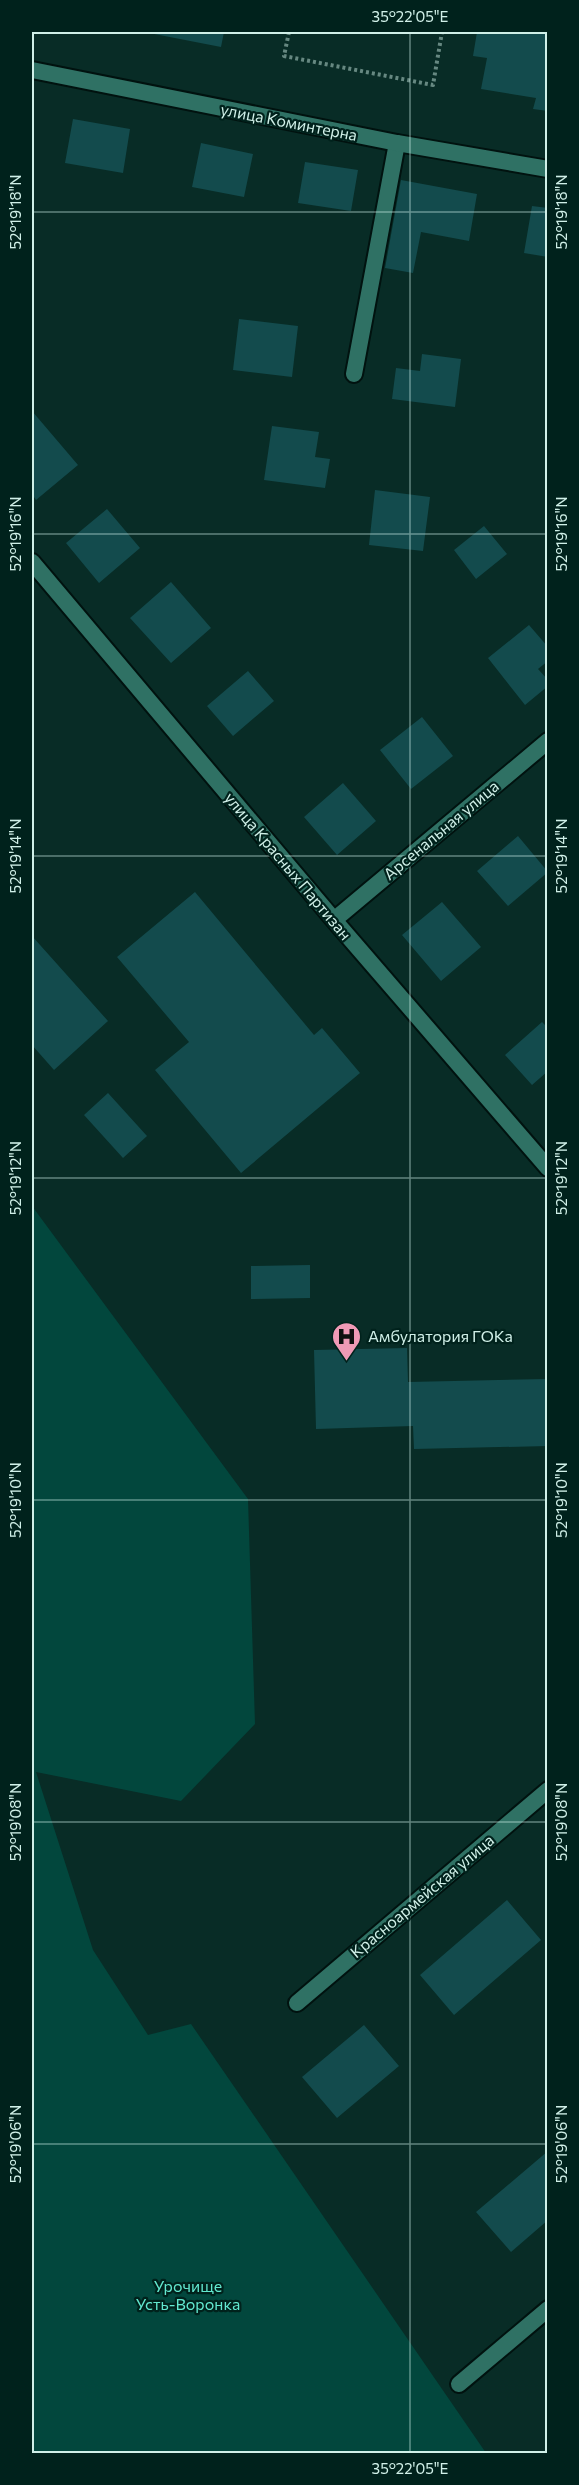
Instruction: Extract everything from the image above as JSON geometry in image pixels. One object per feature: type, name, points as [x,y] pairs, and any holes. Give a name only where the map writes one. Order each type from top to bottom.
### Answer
[{"type":"street","name":"улица Коминтерна","points":[[32,70],[397,143],[548,169]]},
{"type":"street","points":[[354,374],[397,143]]},
{"type":"street","name":"улица Красных Партизан","points":[[32,562],[334,920],[548,1168]]},
{"type":"street","name":"Арсенальная улица","points":[[334,920],[548,741]]},
{"type":"street","name":"Красноармейская улица","points":[[297,2003],[548,1790]]},
{"type":"street","points":[[459,2384],[548,2309]]},
{"type":"path","points":[[289,32],[284,56],[433,85],[442,32]]},
{"type":"green space","name":"Урочище Усть-Воронка","points":[[32,1206],[248,1499],[255,1724],[181,1801],[36,1772],[93,1950],[148,2035],[191,2024],[486,2453],[32,2453]]},
{"type":"building","points":[[144,32],[224,32],[221,47]]},
{"type":"building","points":[[477,32],[548,32],[548,111],[533,109],[536,98],[481,89],[487,58],[473,56]]},
{"type":"building","points":[[73,119],[130,129],[123,173],[65,163]]},
{"type":"building","points":[[201,143],[253,154],[244,197],[192,187]]},
{"type":"building","points":[[305,162],[358,170],[351,211],[298,203]]},
{"type":"building","points":[[401,180],[477,194],[469,241],[421,232],[413,273],[385,268]]},
{"type":"building","points":[[532,206],[548,208],[548,257],[524,253]]},
{"type":"building","points":[[239,319],[298,326],[292,377],[233,370]]},
{"type":"building","points":[[422,354],[461,359],[455,407],[392,399],[396,368],[420,371]]},
{"type":"building","points":[[32,411],[78,465],[36,500],[32,494]]},
{"type":"building","points":[[272,426],[319,432],[315,457],[330,459],[325,488],[264,480]]},
{"type":"building","points":[[375,490],[430,497],[423,551],[369,545]]},
{"type":"building","points":[[107,509],[140,548],[99,583],[66,543]]},
{"type":"building","points":[[484,526],[507,554],[476,579],[454,550]]},
{"type":"building","points":[[171,582],[211,628],[171,663],[130,618]]},
{"type":"building","points":[[529,625],[548,647],[548,661],[538,669],[548,680],[548,686],[525,705],[488,658]]},
{"type":"building","points":[[248,671],[274,701],[233,736],[207,706]]},
{"type":"building","points":[[422,717],[453,756],[411,789],[380,750]]},
{"type":"building","points":[[343,783],[376,821],[337,855],[304,817]]},
{"type":"building","points":[[518,836],[548,872],[508,906],[477,871]]},
{"type":"building","points":[[195,892],[314,1035],[322,1028],[360,1073],[241,1173],[155,1070],[189,1042],[117,957]]},
{"type":"building","points":[[442,902],[481,947],[441,981],[402,935]]},
{"type":"building","points":[[32,936],[108,1021],[54,1070],[32,1045]]},
{"type":"building","points":[[542,1022],[548,1028],[548,1071],[532,1085],[505,1055]]},
{"type":"building","points":[[108,1093],[147,1136],[123,1158],[84,1115]]},
{"type":"building","points":[[310,1265],[310,1298],[251,1299],[251,1266]]},
{"type":"building","points":[[407,1348],[408,1382],[548,1379],[548,1446],[414,1449],[413,1426],[316,1429],[314,1350]]},
{"type":"building","points":[[507,1900],[541,1940],[454,2015],[420,1975]]},
{"type":"building","points":[[364,2025],[399,2066],[337,2118],[302,2077]]},
{"type":"building","points":[[548,2151],[548,2220],[511,2252],[476,2212]]},
{"type":"place","name":"Амбулатория ГОКа","points":[[347,1362]]}]
